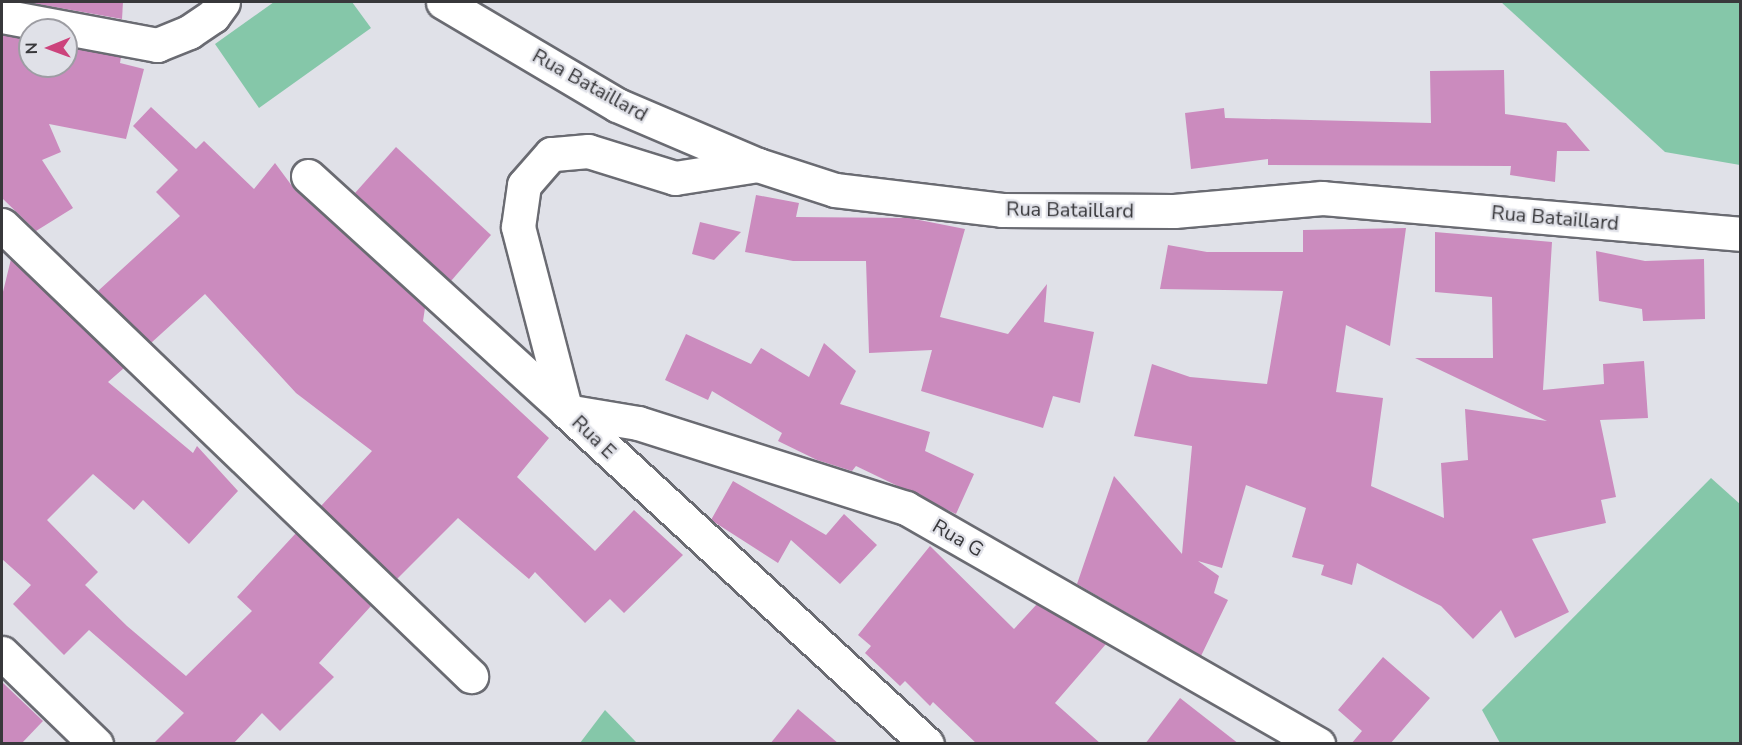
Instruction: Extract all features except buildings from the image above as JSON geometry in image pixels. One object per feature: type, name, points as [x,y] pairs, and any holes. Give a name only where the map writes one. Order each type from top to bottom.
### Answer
[{"type":"street","points":[[2,16],[157,45],[189,33],[213,16],[223,2]]},
{"type":"street","name":"Rua Bataillard","points":[[443,2],[617,105],[758,165],[835,190],[1002,210],[1174,211],[1322,198],[1740,234]]},
{"type":"street","name":"Rua E","points":[[758,165],[675,178],[588,151],[551,154],[524,185],[519,227],[566,411],[927,744]]},
{"type":"street","points":[[308,176],[566,411]]},
{"type":"street","points":[[2,225],[471,676]]},
{"type":"street","name":"Rua G","points":[[566,411],[638,423],[906,508],[1318,744]]},
{"type":"street","points":[[2,653],[96,744]]},
{"type":"green space","points":[[274,2],[352,2],[371,28],[259,108],[215,44]]},
{"type":"green space","points":[[1501,2],[1740,2],[1740,165],[1665,152]]},
{"type":"green space","points":[[1711,478],[1740,504],[1740,743],[1500,743],[1482,710]]},
{"type":"green space","points":[[605,710],[637,743],[580,743]]}]
